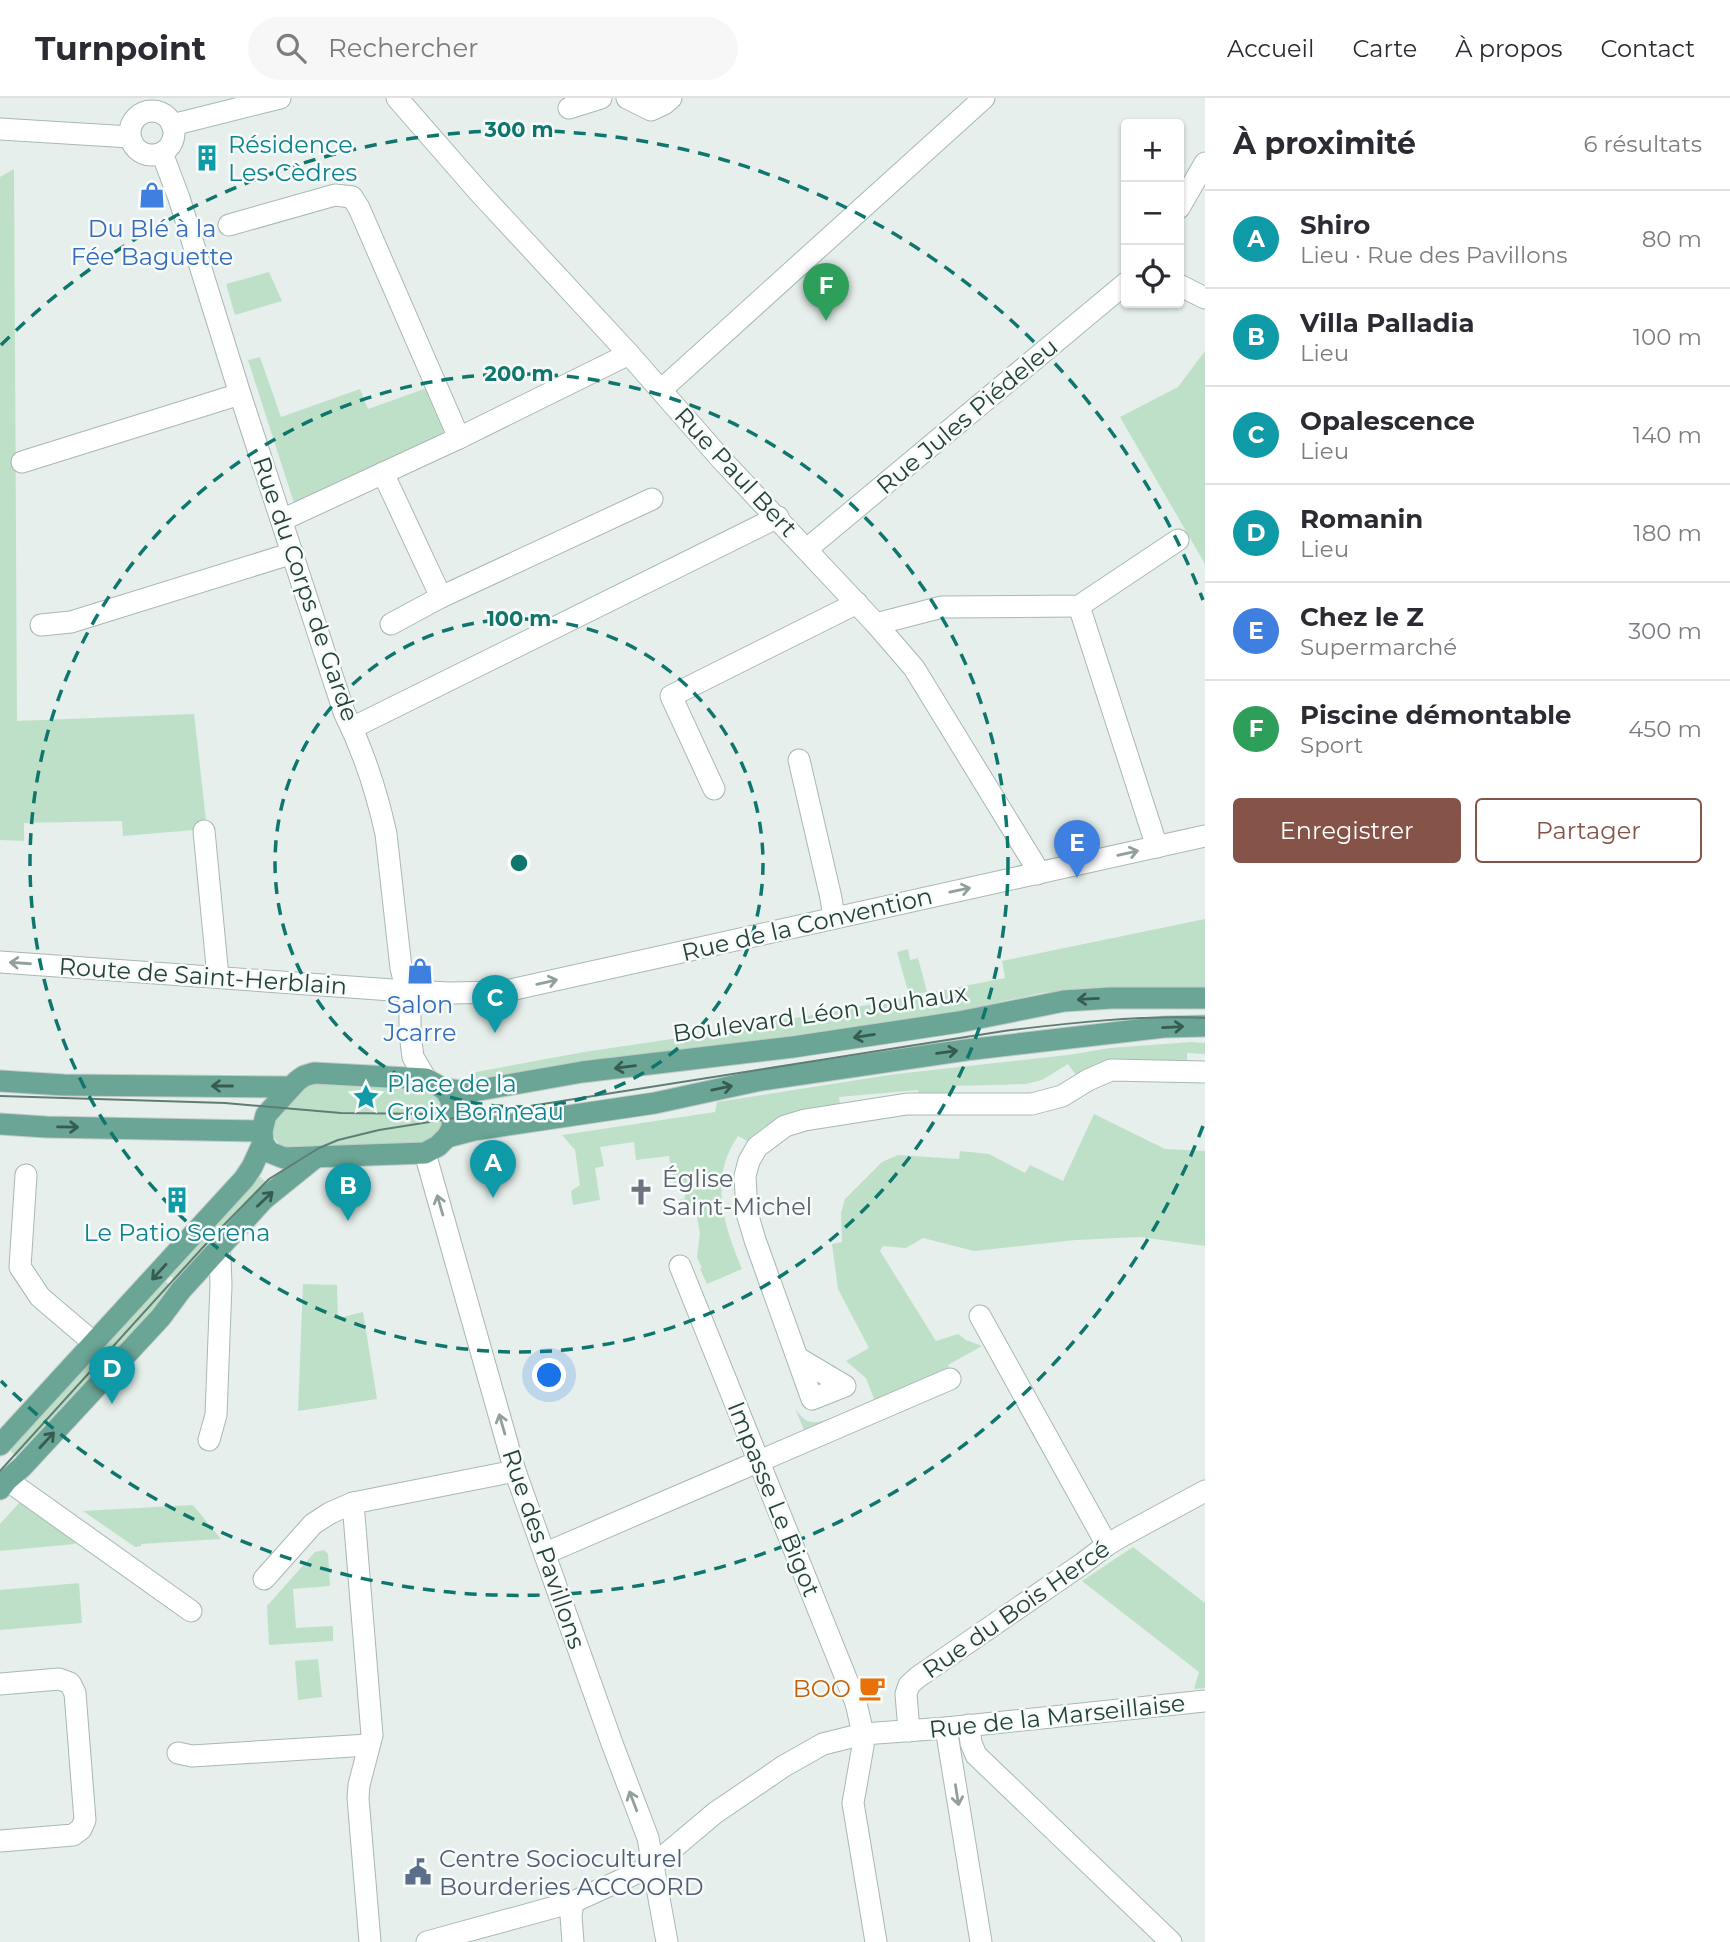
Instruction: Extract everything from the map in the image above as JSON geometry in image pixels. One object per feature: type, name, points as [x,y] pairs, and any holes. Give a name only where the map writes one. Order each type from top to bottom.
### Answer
[{"type":"main road","name":"Boulevard Léon Jouhaux","points":[[435,1084],[453,1091],[468,1092],[582,1072],[793,1047],[959,1022],[1064,1000],[1205,998]]},
{"type":"main road","points":[[447,1137],[474,1130],[656,1103],[761,1080],[966,1050],[1164,1027],[1205,1026]]},
{"type":"main road","points":[[0,1445],[244,1179],[257,1158],[266,1115],[290,1087],[304,1076],[314,1073],[435,1084],[450,1098],[454,1118],[453,1128],[447,1137],[425,1153],[284,1158],[270,1152],[263,1137]]},
{"type":"main road","points":[[0,1081],[64,1085],[290,1087]]},
{"type":"main road","points":[[0,1124],[263,1137]]},
{"type":"main road","points":[[3,1485],[161,1317],[181,1290],[264,1199],[316,1157]]},
{"type":"street","points":[[172,125],[280,98]]},
{"type":"street","name":"Rue Paul Bert","points":[[397,98],[722,460],[778,517],[914,668],[1036,867],[1037,874]]},
{"type":"street","points":[[569,108],[601,98]]},
{"type":"street","points":[[627,98],[650,104],[664,104],[671,98]]},
{"type":"street","points":[[661,390],[984,98]]},
{"type":"street","points":[[141,105],[163,114],[172,125],[172,142],[162,153],[143,153],[135,148],[130,137],[132,123],[141,105]]},
{"type":"street","points":[[0,129],[130,137]]},
{"type":"street","name":"Rue du Corps de Garde","points":[[162,153],[179,198],[344,712],[378,804],[386,834],[401,968],[410,1005],[413,1057],[435,1084]]},
{"type":"street","points":[[1184,199],[1205,163]]},
{"type":"street","points":[[229,225],[335,195],[352,197],[458,438]]},
{"type":"street","name":"Rue Jules Piédeleu","points":[[807,549],[1121,287]]},
{"type":"street","points":[[1184,288],[1205,298]]},
{"type":"street","points":[[282,520],[629,354]]},
{"type":"street","points":[[22,462],[240,394]]},
{"type":"street","points":[[383,473],[441,597]]},
{"type":"street","points":[[391,624],[441,597],[652,499]]},
{"type":"street","points":[[352,728],[778,517]]},
{"type":"street","points":[[876,624],[942,607],[1079,606],[1178,540]]},
{"type":"street","points":[[41,625],[71,622],[293,553]]},
{"type":"street","points":[[714,789],[671,696],[857,603]]},
{"type":"street","points":[[1079,606],[1157,846]]},
{"type":"street","points":[[799,760],[834,918]]},
{"type":"street","points":[[204,831],[218,977]]},
{"type":"street","name":"Rue de la Convention","points":[[406,991],[501,992],[1205,836]]},
{"type":"street","name":"Route de Saint-Herblain","points":[[0,962],[406,991]]},
{"type":"street","name":"Rue du Corps de Garde","points":[[380,1078],[390,1071],[403,1055],[410,1034]]},
{"type":"street","points":[[798,1358],[755,1240],[745,1194],[747,1168],[757,1147],[785,1126],[805,1120],[907,1104],[1032,1104],[1062,1096],[1111,1070],[1205,1072]]},
{"type":"street","name":"Rue des Pavillons","points":[[425,1153],[515,1471],[612,1746],[648,1838],[667,1942]]},
{"type":"street","points":[[26,1175],[20,1267],[40,1297],[94,1343]]},
{"type":"street","points":[[209,1440],[216,1415],[221,1285],[220,1257],[216,1251]]},
{"type":"street","name":"Impasse Le Bigot","points":[[680,1266],[856,1703],[863,1734]]},
{"type":"street","points":[[981,1316],[1107,1545]]},
{"type":"street","points":[[545,1553],[950,1379]]},
{"type":"street","points":[[264,1579],[313,1524],[353,1503],[515,1471]]},
{"type":"street","points":[[3,1485],[191,1611]]},
{"type":"street","name":"Rue du Bois Hercé","points":[[909,1731],[906,1694],[909,1685],[918,1677],[1107,1545],[1205,1492]]},
{"type":"street","points":[[353,1503],[372,1735],[358,1798],[370,1942]]},
{"type":"street","points":[[0,1684],[59,1679],[70,1683],[75,1692],[85,1820],[81,1829],[73,1835],[0,1841]]},
{"type":"street","name":"Rue de la Marseillaise","points":[[909,1731],[1205,1701]]},
{"type":"street","points":[[969,1725],[971,1743],[976,1755],[1171,1942]]},
{"type":"street","points":[[946,1728],[981,1942]]},
{"type":"street","points":[[427,1942],[573,1902],[652,1866],[715,1813],[784,1766],[823,1744],[863,1734],[909,1731]]},
{"type":"street","points":[[863,1734],[853,1802],[876,1942]]},
{"type":"street","points":[[178,1753],[192,1756],[368,1745]]},
{"type":"street","points":[[573,1902],[570,1916],[573,1942]]},
{"type":"green space","points":[[14,169],[17,721],[194,714],[207,829],[123,836],[122,821],[24,823],[24,841],[0,840],[0,177]]},
{"type":"green space","points":[[269,272],[282,301],[235,315],[226,284]]},
{"type":"green space","points":[[1205,351],[1205,564],[1120,417],[1178,387]]},
{"type":"green space","points":[[260,357],[281,417],[360,389],[368,409],[427,388],[444,427],[442,437],[294,503],[248,360]]},
{"type":"green space","points":[[1205,919],[1205,988],[1117,987],[1041,993],[959,1011],[473,1084],[471,1073],[584,1052],[719,1032],[761,1021],[836,1011],[1005,978],[1002,961]]},
{"type":"green space","points":[[908,949],[910,960],[918,958],[927,992],[909,995],[897,952]]},
{"type":"green space","points":[[1205,1043],[1205,1054],[1187,1053],[1187,1063],[1076,1075],[1068,1064],[1042,1080],[1026,1084],[953,1086],[954,1097],[920,1098],[918,1090],[839,1097],[840,1104],[801,1110],[779,1118],[751,1143],[738,1136],[723,1169],[721,1186],[725,1219],[742,1269],[707,1284],[697,1257],[700,1233],[696,1212],[681,1214],[679,1200],[685,1198],[683,1184],[674,1185],[669,1156],[636,1160],[634,1142],[600,1147],[604,1166],[595,1168],[600,1200],[573,1205],[571,1191],[580,1185],[575,1150],[562,1135],[715,1112],[717,1102],[896,1074],[1110,1048]]},
{"type":"green space","points":[[318,1083],[426,1087],[443,1103],[442,1129],[429,1143],[288,1149],[280,1145],[273,1134],[273,1128],[282,1111],[297,1093]]},
{"type":"green space","points":[[1094,1114],[1165,1149],[1205,1151],[1205,1246],[1140,1237],[1076,1240],[974,1251],[923,1238],[906,1248],[883,1246],[880,1251],[936,1341],[958,1334],[982,1346],[948,1365],[951,1373],[806,1435],[795,1408],[807,1420],[818,1422],[874,1399],[866,1378],[846,1361],[869,1348],[838,1289],[832,1244],[842,1242],[841,1213],[845,1199],[882,1162],[898,1155],[959,1159],[960,1151],[989,1154],[1025,1173],[1030,1165],[1063,1181]]},
{"type":"green space","points":[[256,1173],[272,1188],[180,1284],[166,1272]]},
{"type":"green space","points":[[161,1277],[174,1289],[19,1459],[6,1447]]},
{"type":"green space","points":[[303,1284],[337,1285],[338,1318],[363,1312],[377,1399],[298,1411]]},
{"type":"green space","points":[[21,1501],[74,1537],[75,1544],[0,1551],[0,1524]]},
{"type":"green space","points":[[193,1505],[221,1539],[141,1544],[135,1547],[83,1511]]},
{"type":"green space","points":[[1133,1547],[1205,1603],[1205,1688],[1194,1689],[1199,1672],[1082,1581]]},
{"type":"green space","points":[[324,1550],[328,1554],[330,1586],[293,1589],[296,1628],[333,1626],[333,1641],[269,1645],[267,1606],[315,1552]]},
{"type":"green space","points":[[79,1583],[82,1623],[0,1630],[0,1590]]},
{"type":"green space","points":[[318,1659],[322,1697],[298,1700],[295,1661]]},
{"type":"tram line","points":[[0,1471],[215,1234],[269,1179],[319,1148],[338,1140],[379,1130],[1004,1031],[1129,1019],[1205,1018]]},
{"type":"tram line","points":[[0,1096],[225,1103],[341,1113],[432,1114]]},
{"type":"place","name":"Résidence Les Cèdres","points":[[207,158]]},
{"type":"place","name":"Du Blé à la Fée Baguette","points":[[152,195]]},
{"type":"place","name":"Piscine démontable","points":[[826,321]]},
{"type":"place","name":"Chez le Z","points":[[1077,878]]},
{"type":"place","name":"Salon Jcarre","points":[[420,971]]},
{"type":"place","name":"Opalescence","points":[[495,1033]]},
{"type":"place","name":"Place de la Croix Bonneau","points":[[366,1097]]},
{"type":"place","name":"Église Saint-Michel","points":[[641,1192]]},
{"type":"place","name":"Shiro","points":[[493,1198]]},
{"type":"place","name":"Le Patio Serena","points":[[177,1200]]},
{"type":"place","name":"Villa Palladia","points":[[348,1221]]},
{"type":"place","name":"Romanin","points":[[112,1404]]},
{"type":"place","name":"BOO","points":[[872,1688]]},
{"type":"place","name":"Centre Socioculturel Bourderies ACCOORD","points":[[418,1872]]}]
